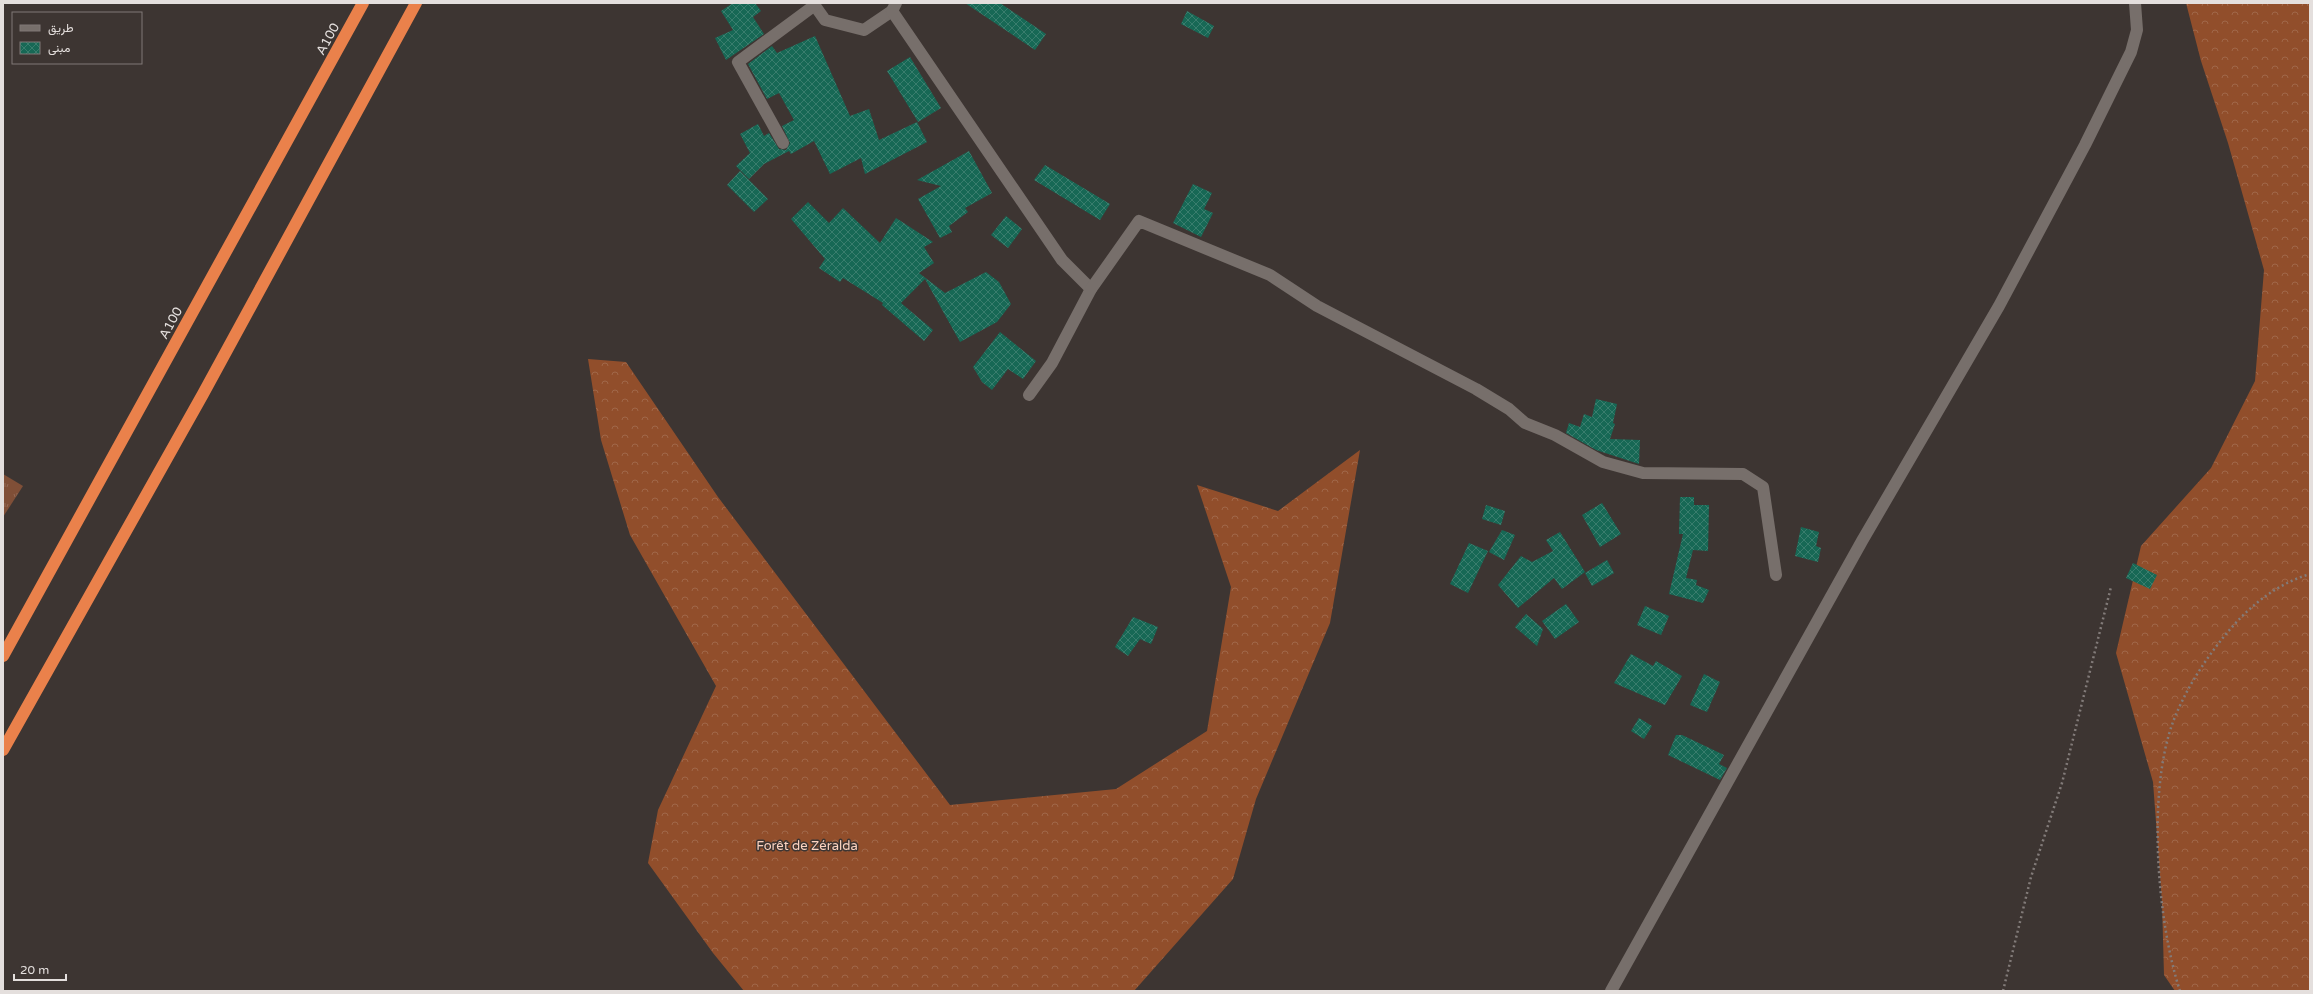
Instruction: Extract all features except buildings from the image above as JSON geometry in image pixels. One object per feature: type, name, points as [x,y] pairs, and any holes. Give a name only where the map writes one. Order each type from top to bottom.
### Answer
[{"type":"highway","name":"A100","points":[[3,656],[364,3]]},
{"type":"highway","points":[[3,750],[203,394],[416,3]]},
{"type":"street","points":[[1612,991],[1858,548],[1954,385],[2042,226],[2131,52],[2137,30],[2135,3]]},
{"type":"street","points":[[783,144],[738,62],[814,4],[825,20],[864,30],[894,7],[1062,260],[1091,289]]},
{"type":"street","points":[[1029,395],[1052,363],[1091,289],[1139,221],[1263,272],[1317,306],[1476,389],[1509,409],[1524,423],[1555,435],[1603,462],[1643,473],[1743,474],[1763,487],[1776,575]]},
{"type":"path","points":[[2180,991],[2169,950],[2164,915],[2159,836],[2159,793],[2165,751],[2173,723],[2185,696],[2203,665],[2230,629],[2247,611],[2274,590],[2310,574]]},
{"type":"path","points":[[2003,991],[2031,877],[2064,776],[2111,586]]},
{"type":"green space","points":[[2186,3],[2310,3],[2310,991],[2175,991],[2164,975],[2162,902],[2153,782],[2116,653],[2141,546],[2211,468],[2255,381],[2264,270],[2228,143],[2201,61]]},
{"type":"green space","name":"Forêt de Zéralda","points":[[588,359],[626,362],[718,497],[950,805],[1116,789],[1207,731],[1231,587],[1197,485],[1278,511],[1360,450],[1330,623],[1256,799],[1233,879],[1134,991],[744,991],[713,953],[648,863],[658,810],[716,686],[630,535],[601,440]]},
{"type":"green space","points":[[3,474],[23,486],[3,517]]}]
